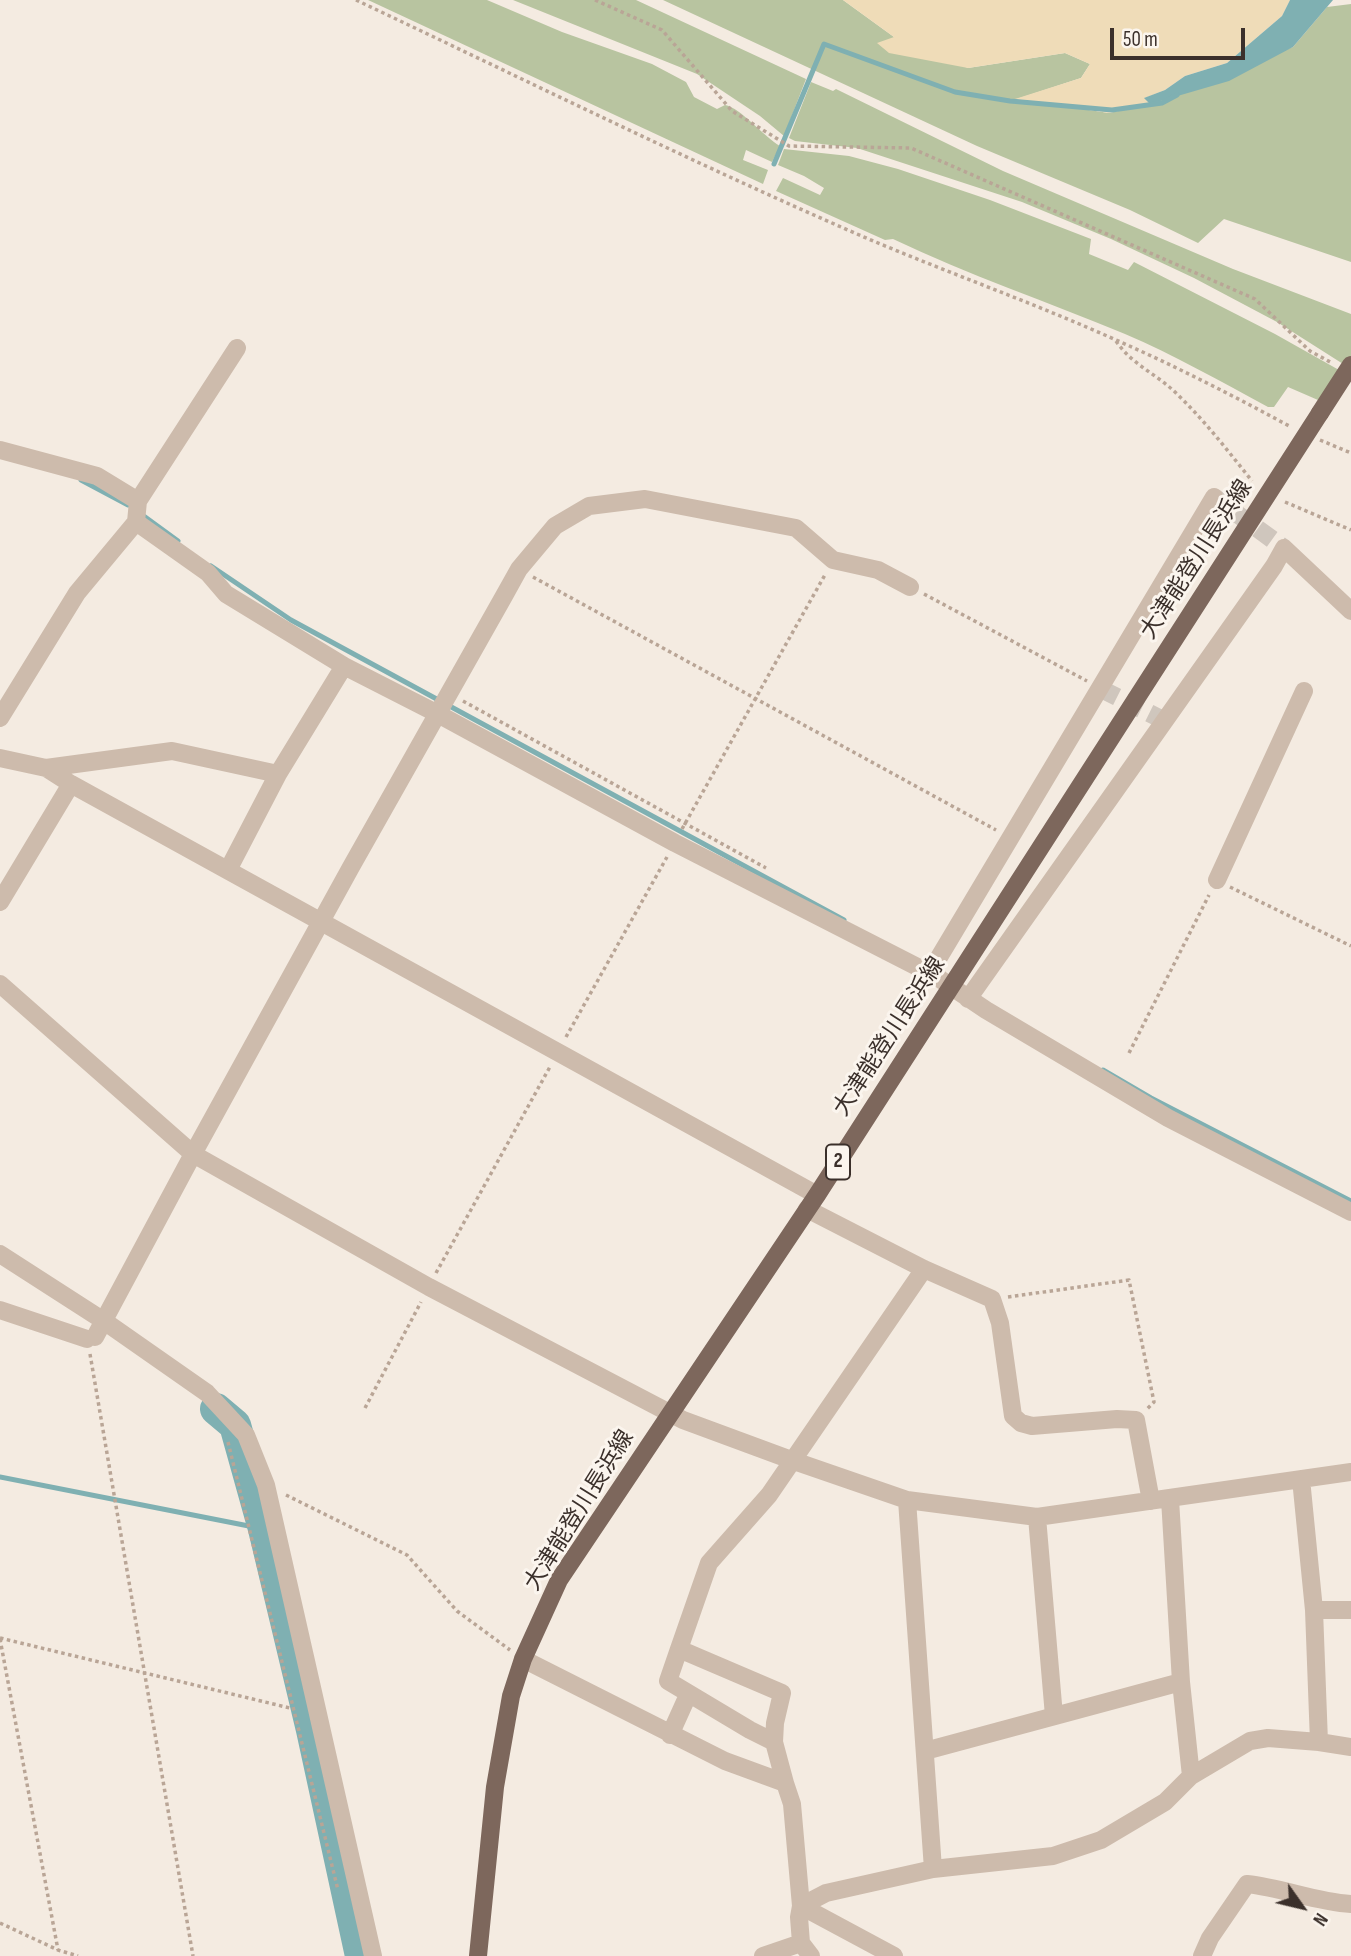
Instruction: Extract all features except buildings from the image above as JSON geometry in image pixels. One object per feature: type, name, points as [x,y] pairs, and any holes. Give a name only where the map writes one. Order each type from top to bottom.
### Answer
[{"type":"main road","name":"大津能登川長浜線","points":[[478,1956],[495,1787],[511,1696],[523,1659],[559,1580],[812,1202],[944,981],[1320,414],[1346,366]]},
{"type":"street","points":[[0,718],[77,593],[136,522],[138,500],[237,348]]},
{"type":"street","points":[[0,450],[97,476],[138,500]]},
{"type":"street","points":[[944,981],[935,964],[1214,497]]},
{"type":"street","points":[[96,1332],[519,569],[555,526],[589,506],[645,499],[796,528],[833,560],[878,570],[910,587]]},
{"type":"street","points":[[136,522],[208,573],[226,594],[344,666],[444,703],[675,842],[944,981],[968,999],[1168,1118],[1351,1212]]},
{"type":"street","points":[[968,999],[1284,548],[1351,611]]},
{"type":"street","points":[[228,870],[278,774],[344,666]]},
{"type":"street","points":[[1217,880],[1304,691]]},
{"type":"street","points":[[0,758],[46,768],[172,751],[278,774]]},
{"type":"street","points":[[46,768],[558,1053],[924,1269],[992,1299],[1000,1323],[1013,1416],[1021,1423],[1032,1426],[1136,1420],[1151,1501]]},
{"type":"street","points":[[0,902],[71,784]]},
{"type":"street","points":[[0,984],[193,1154],[429,1287],[672,1413],[794,1461],[907,1500],[1037,1517],[1351,1472]]},
{"type":"street","points":[[0,1254],[96,1332],[207,1393],[246,1435],[265,1485],[373,1956]]},
{"type":"street","points":[[774,1742],[688,1695],[668,1681],[678,1649],[709,1563],[769,1496],[924,1269]]},
{"type":"street","points":[[0,1310],[96,1332]]},
{"type":"street","points":[[1301,1479],[1314,1610],[1319,1742]]},
{"type":"street","points":[[1170,1499],[1181,1682],[1191,1776]]},
{"type":"street","points":[[907,1500],[933,1868]]},
{"type":"street","points":[[1037,1517],[1054,1716]]},
{"type":"street","points":[[1314,1610],[1351,1610]]},
{"type":"street","points":[[678,1649],[782,1693],[774,1742],[792,1804],[801,1906],[799,1917],[806,1950],[763,1956]]},
{"type":"street","points":[[523,1659],[670,1735],[725,1761],[785,1783]]},
{"type":"street","points":[[925,1751],[1181,1682]]},
{"type":"street","points":[[670,1735],[688,1695]]},
{"type":"street","points":[[801,1906],[826,1892],[933,1868],[1053,1856],[1101,1840],[1165,1802],[1191,1776],[1250,1741],[1268,1738],[1351,1747]]},
{"type":"street","points":[[1202,1956],[1210,1938],[1247,1884],[1273,1887],[1334,1903],[1351,1904]]},
{"type":"street","points":[[801,1906],[894,1956]]},
{"type":"path","points":[[356,0],[684,156],[841,227],[1115,340],[1231,395],[1295,429]]},
{"type":"path","points":[[595,0],[662,30],[732,111],[789,146],[911,148],[1255,299],[1310,351],[1346,366]]},
{"type":"path","points":[[1115,340],[1126,356],[1183,399],[1206,423],[1252,481]]},
{"type":"path","points":[[1317,439],[1351,453]]},
{"type":"path","points":[[1285,502],[1351,530]]},
{"type":"path","points":[[444,703],[684,824],[833,560]]},
{"type":"path","points":[[519,569],[1009,837]]},
{"type":"path","points":[[910,587],[1101,689]]},
{"type":"path","points":[[365,1408],[675,842]]},
{"type":"path","points":[[1129,1053],[1217,880],[1351,946]]},
{"type":"path","points":[[992,1299],[1129,1280],[1154,1402],[1136,1420]]},
{"type":"path","points":[[96,1332],[145,1672],[193,1956]]},
{"type":"path","points":[[228,1441],[338,1891]]},
{"type":"path","points":[[265,1485],[407,1555],[457,1611],[523,1659]]},
{"type":"path","points":[[58,1950],[0,1639],[294,1709]]},
{"type":"path","points":[[0,1923],[58,1950],[78,1956]]},
{"type":"green space","points":[[368,0],[487,0],[562,32],[652,64],[686,82],[694,97],[717,109],[725,105],[738,111],[780,146],[772,162],[746,150],[743,160],[768,170],[763,184]]},
{"type":"green space","points":[[513,0],[636,0],[806,79],[784,136],[760,116],[697,74]]},
{"type":"green space","points":[[663,0],[843,0],[894,37],[968,68],[1065,53],[1090,64],[1081,78],[1017,99],[1109,113],[1150,104],[1293,47],[1327,7],[1351,4],[1351,262],[1224,219],[1198,243],[1130,210],[977,146]]},
{"type":"green space","points":[[811,82],[833,91],[836,89],[1003,171],[1233,269],[1351,314],[1351,369],[1277,322],[1194,278],[1111,239],[1022,202],[857,148],[789,138]]},
{"type":"green space","points":[[784,149],[849,156],[898,169],[990,200],[1091,239],[1089,254],[1128,270],[1134,262],[1339,370],[1318,400],[1288,387],[1274,407],[1268,407],[1179,359],[1125,334],[893,239],[885,240],[776,191],[783,178],[820,195],[824,188],[778,165]]},
{"type":"sand","points":[[843,0],[1290,0],[1282,16],[1227,63],[1185,76],[1165,90],[1145,98],[1150,104],[1109,113],[1015,99],[1081,78],[1090,64],[1065,53],[968,68],[889,53],[877,43],[894,37]]},
{"type":"water","points":[[1290,0],[1333,0],[1293,47],[1229,81],[1150,104],[1144,98],[1165,90],[1185,76],[1227,63],[1282,16]]},
{"type":"waterway","points":[[774,164],[824,44],[955,92],[1010,101],[1112,110],[1162,103],[1177,95]]},
{"type":"waterway","points":[[81,480],[128,505]]},
{"type":"waterway","points":[[141,514],[178,541]]},
{"type":"waterway","points":[[211,566],[291,620],[844,920]]},
{"type":"waterway","points":[[1103,1070],[1151,1098],[1351,1201]]},
{"type":"waterway","points":[[216,1409],[235,1425],[264,1529],[312,1730],[361,1956]]},
{"type":"waterway","points":[[0,1477],[264,1529]]},
{"type":"tunnel","points":[[1214,497],[1284,548]]},
{"type":"tunnel","points":[[1101,689],[1165,721]]}]
